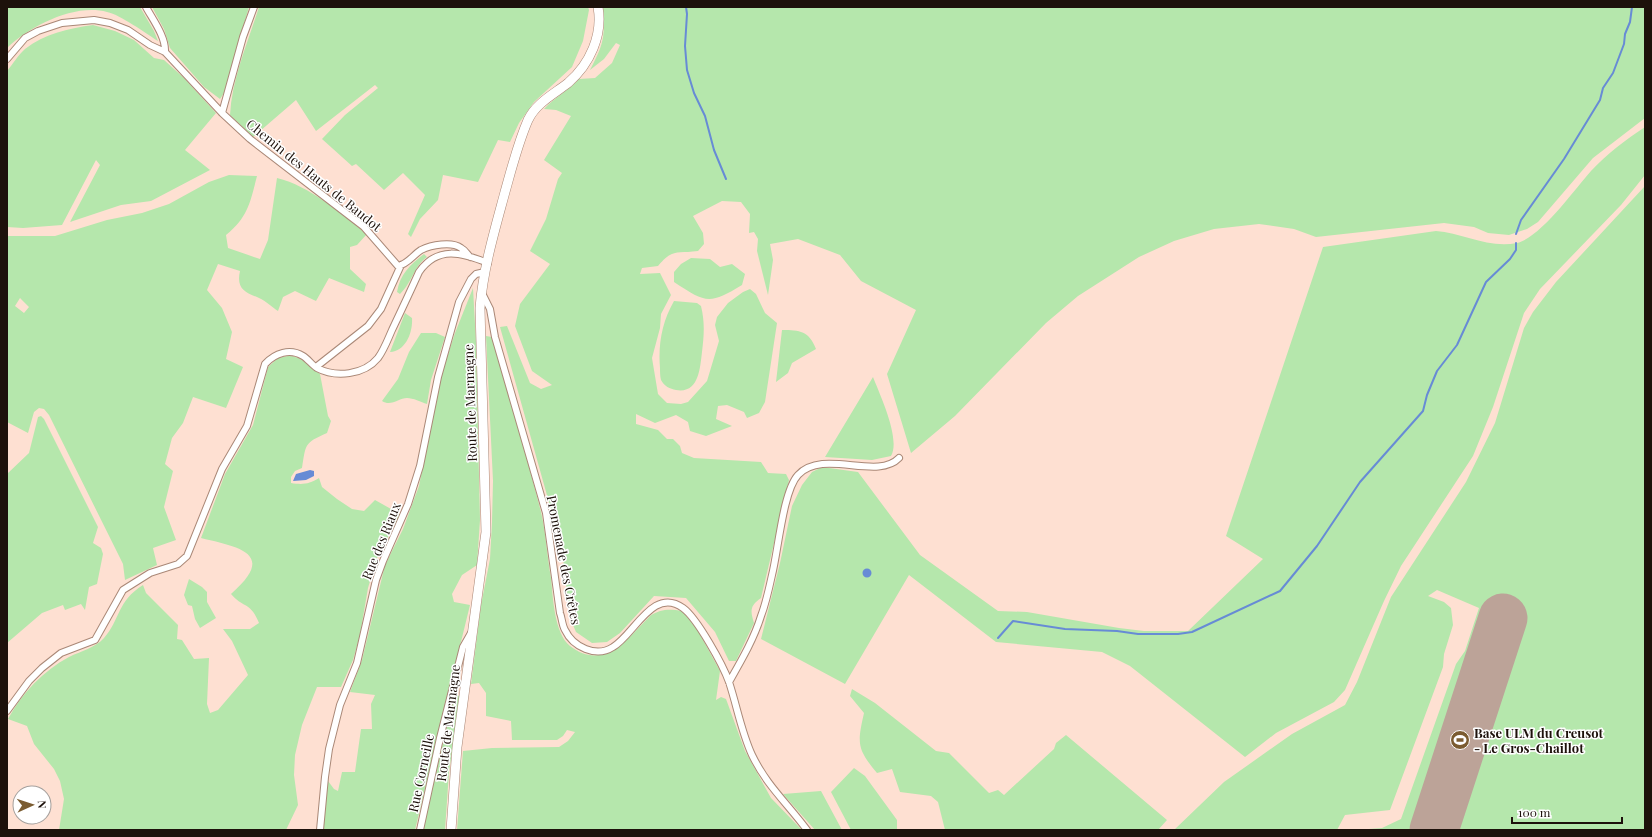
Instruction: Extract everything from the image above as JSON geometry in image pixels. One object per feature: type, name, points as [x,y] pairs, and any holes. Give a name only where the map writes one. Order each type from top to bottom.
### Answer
[{"type":"street","points":[[146,7],[161,35],[165,45],[165,52]]},
{"type":"street","points":[[222,113],[243,37],[254,7]]},
{"type":"street","name":"Route de Marmagne","points":[[451,830],[454,769],[486,532],[480,308],[481,291],[497,222],[519,141],[530,117],[539,105],[569,82],[583,66],[594,49],[598,30],[598,7]]},
{"type":"street","points":[[7,59],[25,38],[38,31],[62,23],[80,20],[94,20],[110,23],[128,30],[150,45],[165,52],[222,113]]},
{"type":"street","name":"Chemin des Hauts de Baudot","points":[[222,113],[250,139],[371,233],[398,266],[402,265]]},
{"type":"street","points":[[316,367],[368,326],[380,309],[402,265],[422,250],[433,246],[449,244],[461,247],[470,257],[487,268]]},
{"type":"street","points":[[7,711],[28,681],[42,668],[61,653],[95,640],[123,590],[150,573],[178,564],[187,556],[222,469],[247,426],[265,364],[276,355],[290,352],[304,356],[316,367],[328,372],[342,374],[360,371],[378,358],[425,264],[442,254],[458,254],[470,257]]},
{"type":"street","name":"Rue des Riaux","points":[[320,830],[324,777],[329,749],[340,705],[357,663],[376,580],[408,504],[420,466],[438,377],[460,302],[471,279],[476,274],[487,268]]},
{"type":"street","name":"Promenade des Crêtes","points":[[481,291],[490,308],[495,336],[546,513],[560,612],[564,629],[569,638],[580,647],[590,651],[601,651],[613,647],[625,637],[643,615],[655,606],[661,603],[681,607],[700,627],[729,682],[741,726],[751,754],[771,788],[807,830]]},
{"type":"street","points":[[729,682],[745,654],[761,618],[772,575],[789,494],[797,476],[818,464],[871,467],[895,463],[899,458]]},
{"type":"street","name":"Rue Corneille","points":[[420,830],[463,646],[472,630]]},
{"type":"green space","points":[[7,7],[140,7],[158,41],[113,14],[94,10],[81,11],[54,18],[28,32],[7,48]]},
{"type":"green space","points":[[152,7],[249,7],[224,93],[220,99],[204,87],[170,48],[164,29]]},
{"type":"green space","points":[[259,7],[588,7],[589,10],[583,41],[572,67],[534,102],[519,123],[510,142],[498,140],[478,182],[443,175],[438,200],[420,219],[411,237],[408,234],[425,195],[403,173],[384,190],[356,164],[352,166],[322,139],[345,115],[378,88],[375,85],[316,131],[296,100],[253,137],[230,115],[231,101],[237,74]]},
{"type":"green space","points":[[603,7],[1645,7],[1645,118],[1593,158],[1538,222],[1527,229],[1509,235],[1488,233],[1474,227],[1444,223],[1316,237],[1294,229],[1259,224],[1214,229],[1174,241],[1139,257],[1078,296],[1046,323],[955,416],[911,453],[887,374],[916,310],[861,281],[840,255],[798,239],[770,244],[773,260],[768,295],[757,251],[758,239],[754,232],[749,233],[750,214],[741,202],[722,201],[693,216],[703,233],[704,244],[698,251],[672,254],[663,260],[658,266],[642,268],[640,274],[660,273],[671,295],[661,314],[660,328],[652,358],[658,394],[667,403],[681,404],[688,402],[707,381],[719,341],[715,325],[717,317],[728,303],[743,292],[750,289],[756,294],[765,313],[777,323],[765,402],[759,413],[747,418],[744,412],[727,405],[718,406],[716,419],[732,426],[706,436],[690,431],[688,422],[676,415],[655,423],[636,414],[636,424],[658,430],[667,439],[673,439],[680,446],[682,453],[694,458],[761,462],[768,473],[786,474],[789,480],[761,598],[755,603],[752,609],[754,623],[736,661],[729,661],[715,632],[686,598],[654,596],[620,633],[607,642],[592,643],[576,632],[570,618],[562,549],[500,327],[507,326],[530,383],[541,389],[552,385],[532,371],[515,326],[520,304],[550,264],[530,251],[546,219],[558,179],[562,173],[544,160],[571,116],[556,110],[544,109],[579,79],[595,78],[612,63],[620,45],[616,43],[604,59],[590,70],[601,46],[604,26]]},
{"type":"green space","points":[[93,25],[115,31],[134,40],[154,58],[164,60],[184,78],[216,113],[185,150],[210,170],[151,201],[121,205],[70,222],[100,165],[96,160],[62,225],[23,228],[7,227],[7,71],[22,51],[40,39],[66,30]]},
{"type":"green space","points":[[1645,127],[1645,175],[1621,205],[1540,289],[1524,313],[1493,407],[1473,456],[1401,566],[1345,690],[1334,702],[1276,733],[1245,757],[1130,666],[1102,652],[996,642],[909,575],[845,684],[761,639],[780,563],[792,506],[802,485],[812,472],[822,467],[858,472],[920,555],[998,611],[1027,612],[1144,631],[1188,631],[1263,559],[1226,536],[1323,247],[1436,231],[1496,244],[1517,243],[1526,239],[1546,223],[1597,165],[1616,148]]},
{"type":"green space","points":[[229,175],[257,176],[250,202],[244,216],[226,235],[228,248],[260,259],[268,240],[277,178],[301,187],[324,201],[367,234],[357,245],[350,247],[350,269],[366,284],[364,292],[329,278],[316,301],[295,291],[283,297],[278,311],[243,289],[239,282],[240,271],[218,264],[207,290],[222,308],[232,332],[226,359],[243,367],[226,408],[193,397],[183,423],[172,438],[165,464],[173,471],[164,507],[176,540],[153,548],[157,565],[125,580],[123,564],[49,415],[44,409],[39,408],[34,412],[28,433],[7,422],[7,236],[55,236],[107,220],[142,213],[169,204],[209,182]],"holes":[[[20,298],[29,307],[24,313],[15,306]]]},
{"type":"green space","points":[[1645,186],[1645,830],[1355,830],[1382,828],[1401,819],[1456,664],[1465,651],[1479,608],[1437,590],[1428,596],[1444,602],[1451,608],[1453,625],[1444,654],[1443,667],[1390,810],[1345,815],[1337,830],[1174,830],[1224,782],[1292,734],[1345,705],[1357,682],[1391,597],[1466,482],[1495,423],[1524,328],[1533,312],[1556,282]]},
{"type":"green space","points":[[424,254],[427,257],[419,265],[400,294],[397,292],[398,286],[406,270]]},
{"type":"green space","points":[[691,258],[710,259],[720,267],[732,264],[745,274],[742,285],[722,296],[714,298],[708,299],[693,294],[674,282],[674,272],[681,264]]},
{"type":"green space","points":[[473,288],[476,342],[480,520],[477,565],[462,575],[452,594],[454,602],[470,605],[415,830],[323,830],[328,781],[334,789],[338,791],[342,772],[355,772],[361,729],[372,729],[371,704],[375,695],[350,692],[362,660],[385,565],[403,529],[419,486],[439,382],[455,333]]},
{"type":"green space","points":[[674,301],[697,303],[701,306],[703,318],[704,329],[699,372],[694,384],[684,390],[676,390],[667,387],[662,382],[660,376],[660,342],[666,317]]},
{"type":"green space","points":[[405,313],[412,318],[410,335],[400,348],[396,351],[390,352]]},
{"type":"green space","points":[[782,330],[799,331],[807,335],[816,349],[792,363],[788,373],[776,382]]},
{"type":"green space","points":[[421,333],[436,333],[445,337],[431,380],[427,404],[407,398],[392,403],[385,403],[382,401],[398,379],[409,352]]},
{"type":"green space","points":[[486,336],[492,337],[541,512],[555,614],[557,624],[565,640],[570,646],[582,653],[594,655],[604,654],[624,642],[650,616],[665,610],[682,611],[696,627],[720,671],[716,700],[721,697],[726,699],[745,751],[771,798],[802,830],[457,830],[463,751],[492,748],[559,747],[568,741],[575,732],[567,730],[563,736],[557,740],[512,740],[511,721],[486,716],[486,693],[479,683],[471,684],[481,605],[490,559],[492,522],[493,481]]},
{"type":"green space","points":[[288,356],[301,359],[320,374],[328,416],[331,421],[327,433],[314,439],[307,445],[302,468],[295,471],[291,477],[291,483],[306,484],[319,478],[322,487],[352,509],[364,511],[375,500],[400,514],[377,558],[368,588],[360,635],[353,660],[341,687],[317,687],[302,725],[295,755],[294,775],[298,805],[286,830],[59,830],[64,799],[60,781],[54,769],[34,744],[27,726],[8,719],[20,700],[50,669],[69,657],[92,647],[104,638],[123,604],[135,591],[143,585],[146,593],[178,625],[177,639],[182,640],[194,659],[209,658],[207,704],[210,713],[218,710],[248,675],[232,641],[223,629],[250,629],[259,623],[253,611],[231,594],[245,580],[251,569],[252,561],[248,554],[239,549],[201,538],[225,474],[253,425],[268,367],[278,358]]},
{"type":"green space","points":[[873,377],[892,428],[893,448],[891,456],[872,460],[825,457]]},
{"type":"green space","points":[[41,416],[44,419],[98,527],[93,543],[101,548],[103,554],[97,584],[89,587],[85,610],[81,604],[65,610],[63,605],[42,613],[7,643],[7,474],[29,453],[38,417]]},
{"type":"green space","points":[[189,579],[207,592],[207,602],[216,618],[200,628],[195,619],[192,606],[188,605],[184,595]]},
{"type":"green space","points":[[852,689],[875,703],[936,751],[949,753],[989,793],[998,790],[1004,795],[1054,749],[1056,743],[1066,735],[1167,820],[1158,830],[945,830],[938,802],[931,796],[900,792],[892,769],[877,773],[870,765],[860,746],[860,732],[864,713],[850,696]]},
{"type":"green space","points":[[455,693],[460,697],[449,772],[445,830],[422,830]]},
{"type":"green space","points":[[854,768],[865,776],[897,820],[897,830],[851,830],[831,792]]},
{"type":"green space","points":[[821,791],[842,830],[815,830],[783,794]]},
{"type":"water","points":[[310,470],[314,471],[314,476],[306,480],[293,481],[296,474]]},
{"type":"water","points":[[865,569],[869,569],[871,573],[869,577],[865,577],[863,575],[863,571]]},
{"type":"waterway","points":[[686,7],[685,46],[687,70],[694,93],[705,116],[714,150],[726,179]]},
{"type":"waterway","points":[[1516,234],[1521,220],[1564,159],[1600,100],[1603,88],[1613,73],[1624,44],[1625,34],[1630,22],[1632,7]]},
{"type":"waterway","points":[[998,638],[1013,621],[1065,629],[1117,631],[1138,634],[1178,634],[1192,632],[1280,591],[1317,546],[1360,482],[1423,411],[1427,395],[1437,371],[1457,345],[1486,282],[1510,259],[1516,250],[1516,243]]},
{"type":"runway","points":[[1434,830],[1503,618]]},
{"type":"place","name":"Base ULM du Creusot - Le Gros-Chaillot","points":[[1460,740]]}]
